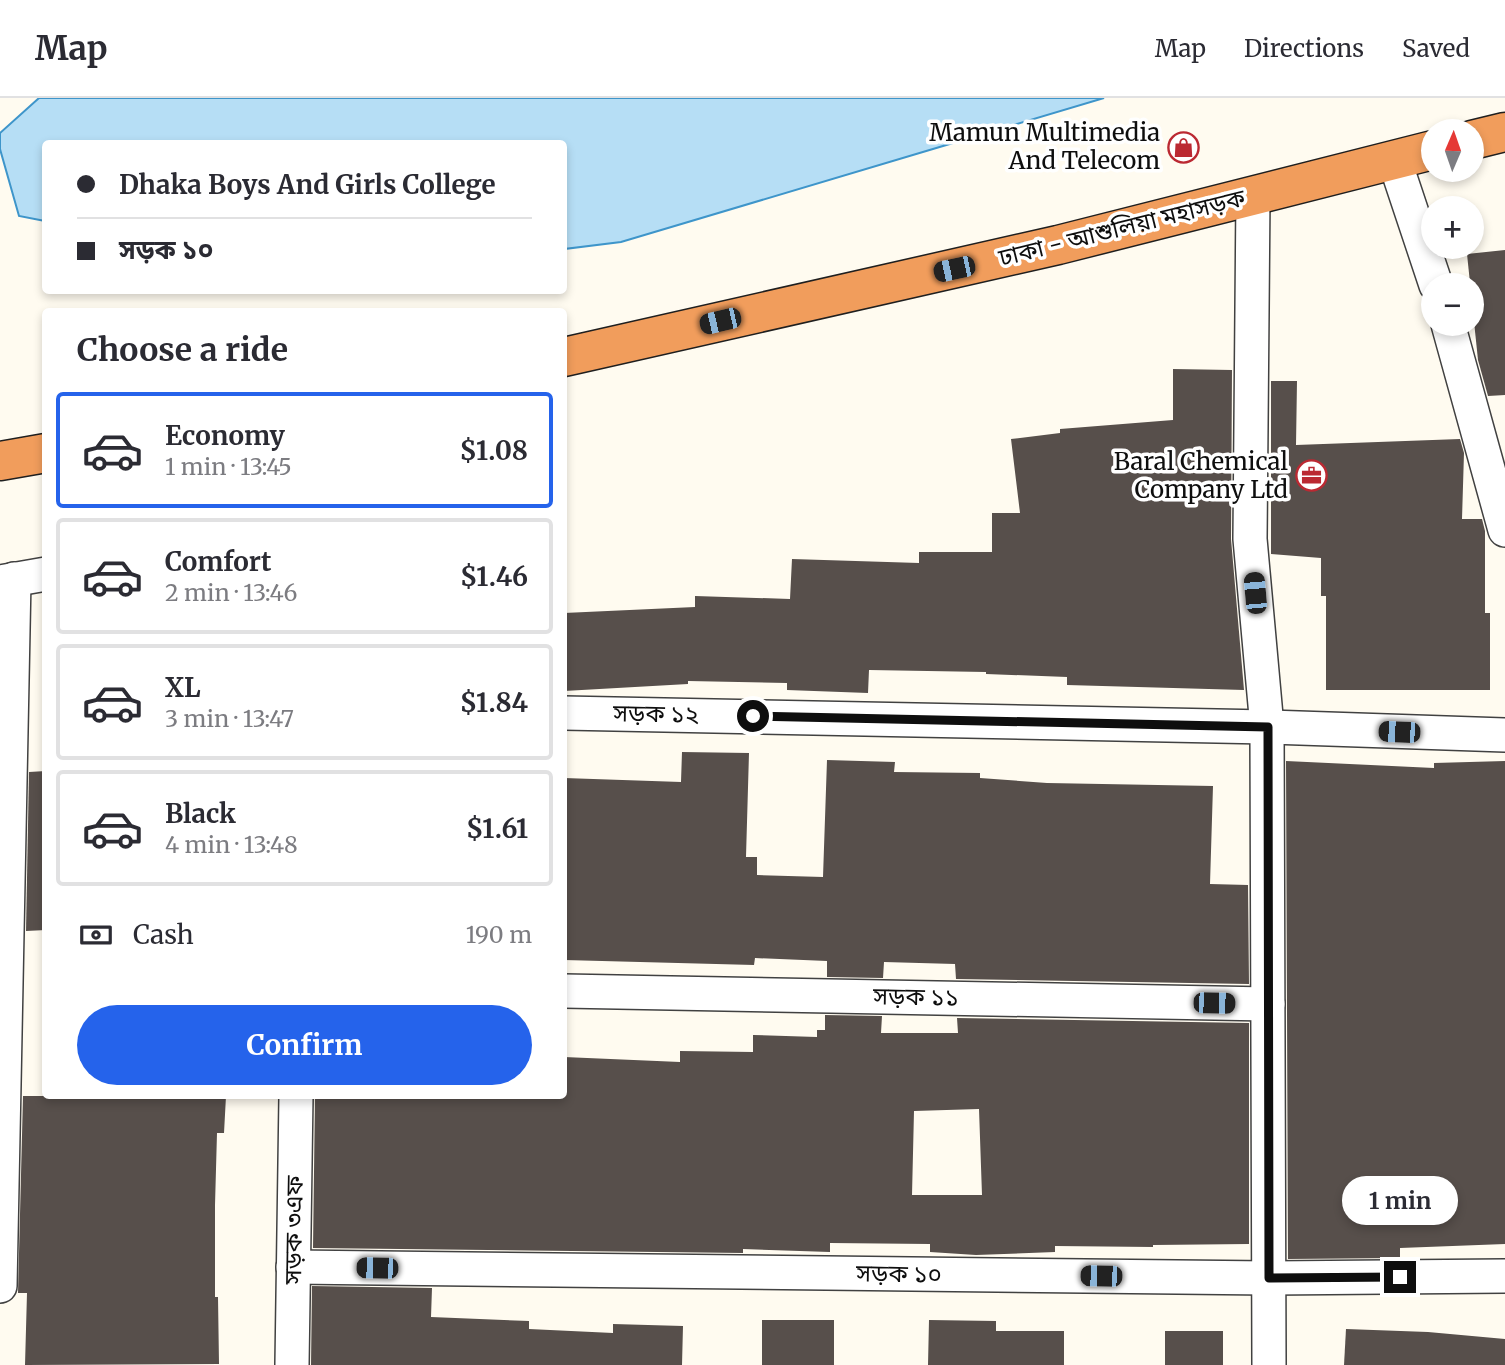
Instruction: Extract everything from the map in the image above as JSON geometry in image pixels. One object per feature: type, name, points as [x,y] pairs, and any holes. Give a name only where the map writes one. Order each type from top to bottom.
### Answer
[{"type":"highway","points":[[1484,137],[1505,132]]},
{"type":"highway","points":[[1484,146],[1505,143]]},
{"type":"highway","name":"ঢাকা - আশুলিয়া মহাসড়ক","points":[[567,355],[1058,245],[1421,154]]},
{"type":"highway","points":[[0,461],[42,454]]},
{"type":"street","points":[[1394,159],[1432,273]]},
{"type":"street","points":[[1253,195],[1251,539],[1268,727],[1269,1365]]},
{"type":"street","points":[[1451,336],[1505,530]]},
{"type":"street","points":[[0,1286],[20,578]]},
{"type":"street","name":"সড়ক ১২","points":[[567,713],[1268,727],[1505,735]]},
{"type":"street","name":"সড়ক ১১","points":[[567,990],[1268,1004]]},
{"type":"street","name":"সড়ক ৩এফ","points":[[292,1365],[296,1099]]},
{"type":"street","name":"সড়ক ১০","points":[[293,1267],[1269,1278],[1505,1276]]},
{"type":"water","points":[[39,98],[1104,98],[621,242],[567,249],[567,140],[42,140],[42,220],[19,216],[0,149],[0,133]]},
{"type":"building","points":[[1505,250],[1505,395],[1488,396],[1478,360],[1476,336],[1484,336],[1484,273],[1469,273],[1468,259],[1484,259],[1484,252]]},
{"type":"building","points":[[1173,369],[1232,370],[1231,539],[1244,690],[1067,685],[1067,677],[986,672],[869,670],[868,693],[787,690],[787,683],[688,681],[688,684],[567,691],[567,613],[695,607],[695,596],[790,599],[792,559],[919,563],[919,552],[992,552],[992,513],[1020,513],[1011,439],[1060,433],[1060,429],[1173,420]]},
{"type":"building","points":[[1271,381],[1297,381],[1296,445],[1460,439],[1464,453],[1462,519],[1482,519],[1485,531],[1485,613],[1490,613],[1490,690],[1326,690],[1326,596],[1321,596],[1321,558],[1271,554]]},
{"type":"building","points":[[682,752],[749,753],[746,857],[757,857],[757,875],[823,877],[827,760],[895,762],[894,772],[980,773],[980,778],[1047,783],[1213,786],[1210,884],[1248,885],[1249,984],[956,979],[955,964],[884,962],[883,978],[827,977],[827,961],[755,958],[754,965],[567,960],[567,778],[681,782]]},
{"type":"building","points":[[1286,761],[1434,768],[1434,763],[1505,761],[1505,1244],[1400,1248],[1400,1258],[1288,1259]]},
{"type":"building","points":[[42,771],[42,930],[26,931],[29,772]]},
{"type":"building","points":[[825,1015],[882,1016],[881,1033],[958,1033],[957,1018],[1249,1023],[1249,1244],[1055,1246],[1055,1252],[976,1255],[930,1252],[930,1244],[830,1243],[830,1252],[743,1249],[743,1253],[313,1248],[315,1099],[567,1099],[567,1057],[680,1062],[680,1051],[753,1052],[753,1035],[817,1037],[817,1030],[825,1030]],"holes":[[[979,1109],[982,1195],[912,1195],[914,1111]]]},
{"type":"building","points":[[23,1096],[42,1096],[42,1099],[226,1099],[224,1133],[217,1133],[215,1205],[215,1297],[218,1297],[219,1364],[25,1365],[27,1293],[18,1293]]},
{"type":"building","points":[[312,1286],[432,1288],[431,1317],[529,1321],[529,1329],[613,1333],[613,1324],[683,1326],[682,1365],[311,1365]]},
{"type":"building","points":[[762,1320],[834,1320],[834,1365],[762,1365]]},
{"type":"building","points":[[929,1320],[996,1321],[996,1331],[1064,1331],[1064,1365],[928,1365]]},
{"type":"building","points":[[1346,1329],[1428,1332],[1505,1339],[1505,1365],[1344,1365]]},
{"type":"building","points":[[1165,1331],[1223,1331],[1223,1365],[1165,1365]]},
{"type":"place","name":"Mamun Multimedia And Telecom","points":[[1183,147]]},
{"type":"place","name":"Baral Chemical Company Ltd","points":[[1311,476]]},
{"type":"route","points":[[753,716],[1268,727],[1269,1278],[1400,1277]]}]
